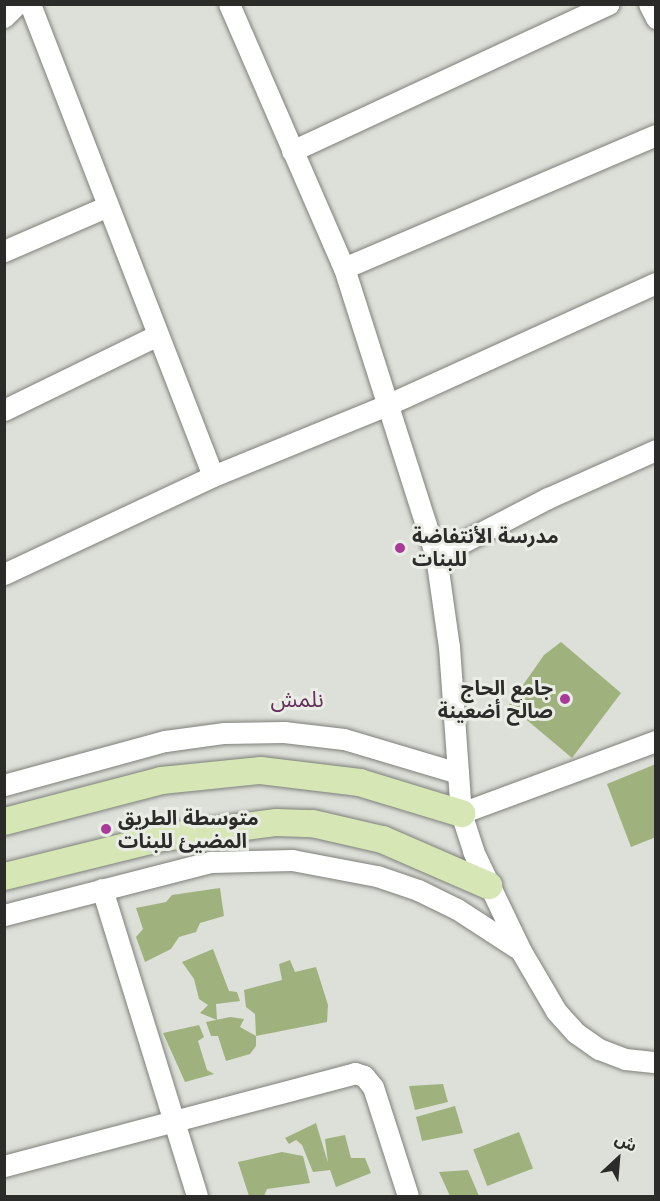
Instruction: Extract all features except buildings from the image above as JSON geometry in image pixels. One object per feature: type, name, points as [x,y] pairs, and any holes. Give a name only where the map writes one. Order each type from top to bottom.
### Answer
[{"type":"main road","points":[[4,821],[161,780],[260,770],[359,782],[461,813]]},
{"type":"main road","points":[[4,876],[162,837],[276,822],[312,823],[381,839],[488,885]]},
{"type":"street","points":[[4,17],[17,4]]},
{"type":"street","points":[[30,4],[213,476]]},
{"type":"street","points":[[292,151],[608,4]]},
{"type":"street","points":[[649,4],[656,18]]},
{"type":"street","points":[[238,7],[292,151],[344,268],[436,556],[449,647],[461,813],[488,885],[521,951],[556,1011],[576,1033],[625,1059],[656,1062]]},
{"type":"street","points":[[344,268],[656,135]]},
{"type":"street","points":[[4,251],[108,206]]},
{"type":"street","points":[[4,574],[213,476],[389,404],[656,283]]},
{"type":"street","points":[[4,410],[158,335]]},
{"type":"street","points":[[436,556],[548,498],[654,455]]},
{"type":"street","points":[[4,785],[165,741],[224,733],[284,732],[344,739],[458,773]]},
{"type":"street","points":[[461,813],[656,741]]},
{"type":"street","points":[[4,915],[211,862],[292,860],[335,866],[418,890],[458,909],[521,951]]},
{"type":"street","points":[[102,889],[197,1197]]},
{"type":"street","points":[[4,1166],[348,1074],[363,1076],[373,1087],[408,1197]]},
{"type":"place","name":"مدرسة الأنتفاضة للبنات","points":[[400,548]]},
{"type":"place","name":"جامع الحاج صالح أضعينة","points":[[565,699]]},
{"type":"place","name":"متوسطة الطريق المضيئ للبنات","points":[[106,829]]},
{"type":"district","name":"نلمش","points":[[297,700]]}]
